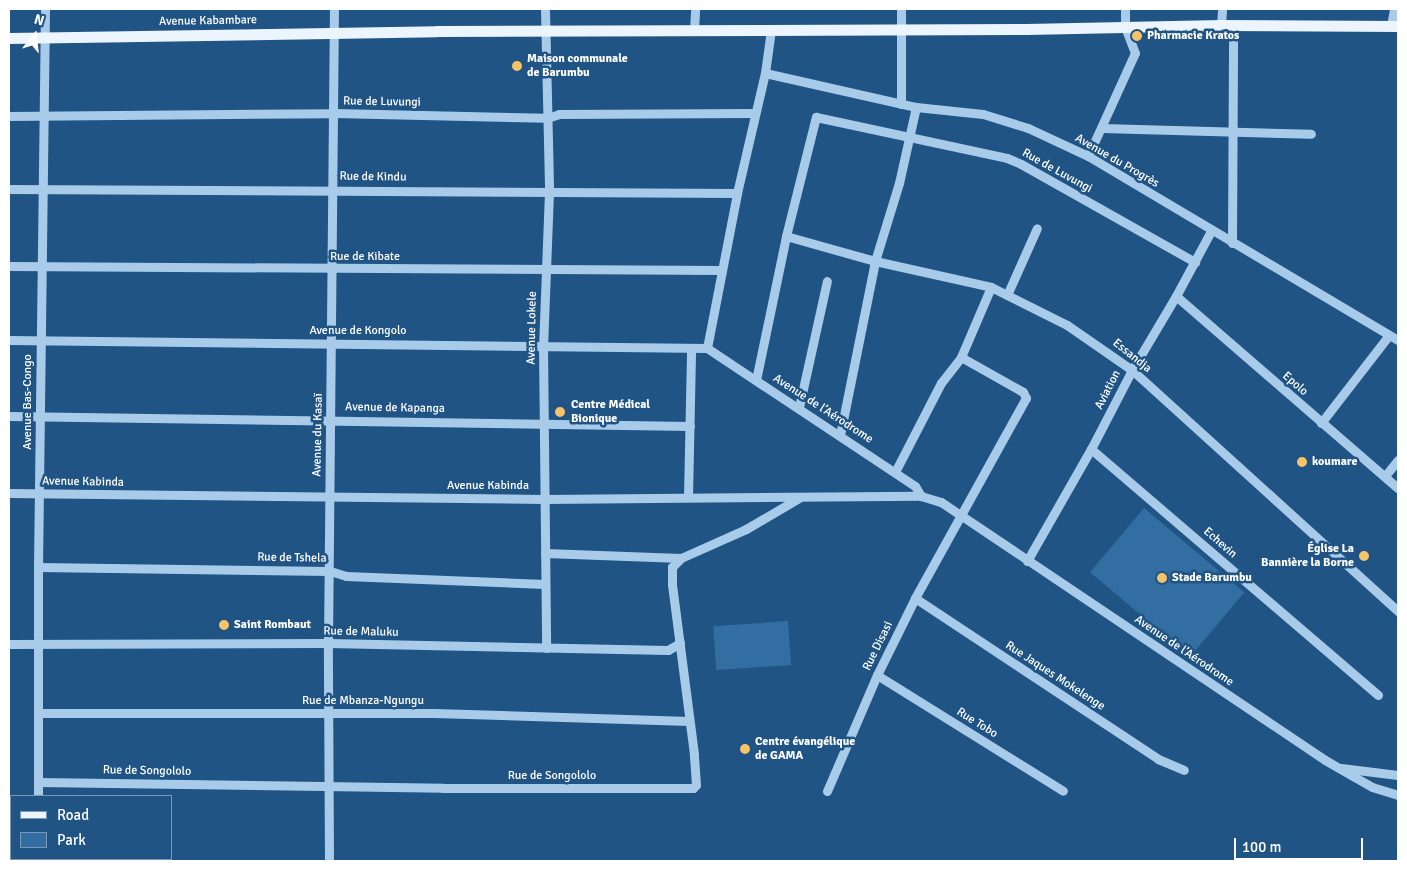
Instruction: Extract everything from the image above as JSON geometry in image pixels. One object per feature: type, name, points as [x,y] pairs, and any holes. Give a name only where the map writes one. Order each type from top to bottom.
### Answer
[{"type":"main road","name":"Avenue Kabambare","points":[[9,38],[334,32],[1394,25]]},
{"type":"street","name":"Avenue Bas-Congo","points":[[38,795],[40,340],[45,9]]},
{"type":"street","name":"Avenue du Kasaï","points":[[329,861],[328,643],[334,9]]},
{"type":"street","name":"Avenue Lokele","points":[[545,9],[549,192],[543,345],[546,648]]},
{"type":"street","points":[[694,31],[695,9]]},
{"type":"street","points":[[901,9],[901,104]]},
{"type":"street","points":[[1088,156],[1135,53],[1124,27],[1124,9]]},
{"type":"street","points":[[1221,25],[1222,9]]},
{"type":"street","points":[[1394,9],[1394,25]]},
{"type":"street","points":[[1232,243],[1233,25]]},
{"type":"street","points":[[707,348],[737,193],[754,113],[765,73],[771,30]]},
{"type":"street","name":"Avenue du Progrès","points":[[765,73],[916,107],[982,114],[1028,128],[1088,156],[1211,231],[1398,340]]},
{"type":"street","points":[[840,435],[875,261],[896,192],[916,107]]},
{"type":"street","name":"Rue de Luvungi","points":[[9,116],[334,114],[547,118],[559,114],[754,113]]},
{"type":"street","name":"Rue de Luvungi","points":[[786,236],[814,120],[819,117],[1006,158],[1021,164],[1195,262]]},
{"type":"street","points":[[1102,128],[1311,134]]},
{"type":"street","name":"Rue de Kindu","points":[[9,189],[737,193]]},
{"type":"street","points":[[1007,295],[1036,228]]},
{"type":"street","name":"Aviation","points":[[1027,561],[1211,231]]},
{"type":"street","points":[[756,380],[786,236]]},
{"type":"street","name":"Essandja","points":[[786,236],[875,261],[992,287],[1068,326],[1132,370],[1398,611]]},
{"type":"street","name":"Rue de Kibate","points":[[9,266],[722,270]]},
{"type":"street","points":[[799,407],[828,282]]},
{"type":"street","points":[[894,472],[941,383],[961,356],[992,287]]},
{"type":"street","name":"Epolo","points":[[1176,296],[1398,488]]},
{"type":"street","points":[[1321,423],[1389,335]]},
{"type":"street","name":"Avenue de Kongolo","points":[[9,340],[707,348]]},
{"type":"street","points":[[688,497],[691,348]]},
{"type":"street","name":"Avenue de l’Aérodrome","points":[[707,348],[799,407],[915,486],[921,496]]},
{"type":"street","name":"Rue Disasi","points":[[827,792],[877,675],[914,598],[962,516],[1026,398],[1023,392],[961,356]]},
{"type":"street","name":"Avenue de Kapanga","points":[[9,416],[331,419],[690,426]]},
{"type":"street","name":"Echevin","points":[[1091,449],[1378,695]]},
{"type":"street","points":[[1385,476],[1398,460]]},
{"type":"street","name":"Avenue Kabinda","points":[[9,494],[544,499],[921,496],[941,502],[962,516]]},
{"type":"street","points":[[545,553],[681,558],[746,529],[801,497]]},
{"type":"street","name":"Avenue de l’Aérodrome","points":[[962,516],[1338,767],[1382,791],[1398,795]]},
{"type":"street","name":"Rue de Songololo","points":[[38,782],[693,788],[696,785],[671,576],[672,567],[681,558]]},
{"type":"street","name":"Rue de Tshela","points":[[38,567],[330,571],[354,576],[545,584]]},
{"type":"street","name":"Rue Jaques Mokelenge","points":[[914,598],[1158,760],[1184,770]]},
{"type":"street","name":"Rue de Maluku","points":[[9,644],[328,643],[668,650],[680,643]]},
{"type":"street","name":"Rue Tobo","points":[[877,675],[1063,791]]},
{"type":"street","name":"Rue de Mbanza-Ngungu","points":[[38,713],[434,713],[689,721]]},
{"type":"street","points":[[1338,767],[1398,775]]},
{"type":"green space","name":"Stade Barumbu","points":[[1144,508],[1244,592],[1190,657],[1090,572]]},
{"type":"green space","points":[[788,621],[791,665],[716,670],[713,626]]},
{"type":"place","name":"Pharmacie Kratos","points":[[1137,36]]},
{"type":"place","name":"Maison communale de Barumbu","points":[[517,66]]},
{"type":"place","name":"Centre Médical Bionique","points":[[560,412]]},
{"type":"place","name":"koumare","points":[[1302,462]]},
{"type":"place","name":"Église La Bannière la Borne","points":[[1364,556]]},
{"type":"place","name":"Stade Barumbu","points":[[1162,578]]},
{"type":"place","name":"Saint Rombaut","points":[[224,625]]},
{"type":"place","name":"Centre évangélique de GAMA","points":[[745,749]]}]
